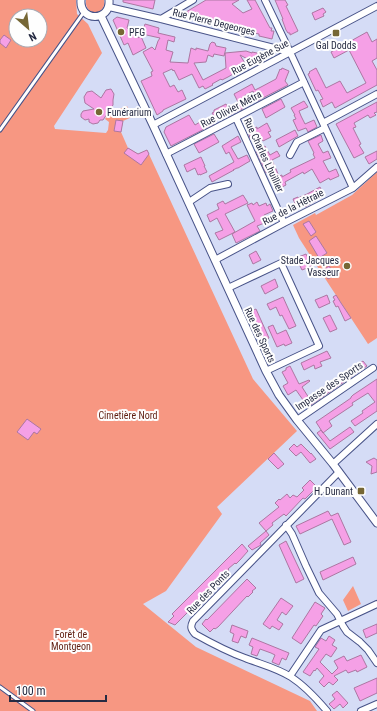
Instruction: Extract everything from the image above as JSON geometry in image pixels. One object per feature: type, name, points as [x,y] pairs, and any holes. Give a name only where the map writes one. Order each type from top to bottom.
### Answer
[{"type":"street","points":[[81,0],[84,12],[94,17],[104,14],[109,4]]},
{"type":"street","points":[[161,19],[193,0]]},
{"type":"street","points":[[265,0],[353,188]]},
{"type":"street","name":"Rue Pierre Degeorges","points":[[109,4],[290,52]]},
{"type":"street","name":"Rue Eugène Sue","points":[[153,125],[377,6]]},
{"type":"street","name":"Rue des Sports","points":[[101,16],[279,396],[333,464],[377,523]]},
{"type":"street","name":"Rue Olivier Métra","points":[[166,154],[304,82]]},
{"type":"street","points":[[290,155],[297,142],[377,94]]},
{"type":"street","name":"Rue Charles Lhuillier","points":[[236,118],[284,223]]},
{"type":"street","name":"Rue de la Hêtraie","points":[[215,260],[353,188],[377,167]]},
{"type":"street","points":[[188,202],[210,188],[228,184]]},
{"type":"street","points":[[228,288],[281,263],[319,346],[266,371]]},
{"type":"street","name":"Impasse des Sports","points":[[297,420],[373,368]]},
{"type":"street","points":[[333,464],[377,424]]},
{"type":"street","name":"Rue des Ponts","points":[[327,711],[310,692],[290,676],[269,666],[219,647],[195,634],[191,626],[193,621],[339,472]]},
{"type":"street","points":[[286,525],[292,534],[319,593],[337,614],[347,632],[368,650],[377,663]]},
{"type":"street","points":[[290,676],[321,630],[377,604]]},
{"type":"street","points":[[361,711],[377,704]]},
{"type":"lane","points":[[0,130],[84,12]]},
{"type":"lane","points":[[0,687],[33,711]]},
{"type":"green space","name":"Cimetière Nord","points":[[0,0],[76,0],[77,14],[88,24],[102,53],[54,126],[55,129],[106,133],[109,122],[105,119],[111,110],[116,113],[119,109],[127,106],[132,117],[123,121],[121,132],[128,148],[138,154],[147,150],[253,379],[297,431],[217,507],[222,514],[166,591],[143,604],[196,647],[310,701],[317,711],[0,711]]},
{"type":"green space","points":[[86,0],[104,0],[104,5],[99,12],[92,12],[86,6]]},
{"type":"green space","name":"Stade Jacques Vasseur","points":[[377,172],[377,338],[368,344],[299,238],[293,225],[315,213],[316,215],[352,195]]},
{"type":"green space","points":[[353,586],[361,604],[348,611],[343,600]]},
{"type":"building","points":[[123,0],[155,0],[153,9],[123,2]]},
{"type":"building","points":[[206,0],[239,0],[232,4],[243,13],[252,9],[247,0],[255,0],[270,28],[272,28],[271,31],[274,31],[272,39],[259,36],[259,34],[249,33],[242,31],[243,30],[211,22],[196,20],[198,12],[189,18],[186,12]]},
{"type":"building","points":[[275,0],[285,0],[288,5],[286,6],[298,31],[290,35],[290,33],[288,33]]},
{"type":"building","points":[[323,8],[326,12],[323,14],[324,16],[315,20],[312,13]]},
{"type":"building","points":[[117,17],[129,20],[127,28],[139,38],[140,34],[146,48],[133,55],[128,43],[124,45],[113,20]]},
{"type":"building","points":[[145,24],[159,28],[158,33],[175,37],[174,42],[168,40],[166,50],[173,52],[170,62],[188,63],[191,48],[208,51],[212,42],[215,43],[216,46],[226,48],[224,56],[214,54],[213,57],[208,55],[206,62],[194,63],[203,80],[226,68],[225,53],[246,51],[257,53],[264,58],[255,63],[240,55],[246,65],[239,69],[240,70],[205,89],[203,86],[199,88],[192,74],[179,80],[172,69],[163,73],[170,87],[174,85],[178,92],[182,90],[186,99],[163,110],[157,115],[141,81],[152,76],[151,72],[153,71],[143,52],[152,47],[155,50],[160,38],[142,34]]},
{"type":"building","points":[[367,32],[372,42],[377,39],[377,58],[372,61],[377,70],[377,85],[335,108],[332,102],[323,107],[320,100],[323,99],[318,90],[316,91],[308,74],[310,73],[309,72],[316,68],[326,88],[340,81],[347,93],[366,83],[349,50],[334,58],[331,52]]},
{"type":"building","points":[[4,35],[8,38],[8,45],[6,48],[0,43],[0,40]]},
{"type":"building","points":[[282,68],[289,71],[285,81],[288,85],[257,101],[253,91],[244,96],[245,98],[238,102],[234,94],[252,84],[255,90],[276,79],[280,69],[281,70]]},
{"type":"building","points":[[111,89],[114,94],[113,105],[103,120],[93,124],[89,122],[89,119],[85,120],[81,117],[83,111],[94,109],[85,103],[84,97],[87,92],[92,91],[101,98],[106,90]]},
{"type":"building","points":[[281,99],[285,107],[266,118],[262,109]]},
{"type":"building","points":[[240,101],[244,108],[216,120],[212,113],[214,110],[226,104],[228,108]]},
{"type":"building","points":[[304,101],[308,107],[299,111],[305,124],[314,120],[317,127],[308,132],[306,128],[298,131],[293,120],[296,119],[295,115],[291,108]]},
{"type":"building","points":[[377,102],[377,112],[374,113],[376,115],[370,118],[368,115],[354,123],[356,127],[353,128],[361,144],[359,145],[364,153],[354,158],[336,124]]},
{"type":"building","points":[[189,115],[195,125],[200,122],[201,124],[211,118],[214,124],[171,146],[164,132],[166,127]]},
{"type":"building","points":[[116,120],[123,121],[121,132],[114,131]]},
{"type":"building","points":[[267,123],[271,131],[268,132],[271,137],[263,141],[259,134],[250,138],[248,131],[257,127],[257,129]]},
{"type":"building","points":[[295,130],[298,136],[279,147],[276,140]]},
{"type":"building","points":[[214,134],[219,142],[199,153],[194,144]]},
{"type":"building","points":[[321,135],[323,141],[318,144],[323,153],[328,151],[331,158],[323,161],[329,172],[336,169],[339,176],[330,180],[329,178],[320,183],[312,169],[304,174],[303,172],[285,182],[286,185],[278,189],[270,171],[266,173],[256,151],[265,146],[270,155],[277,151],[280,156],[272,160],[279,176],[282,175],[282,177],[291,172],[290,170],[315,158],[308,141]]},
{"type":"building","points":[[238,136],[241,142],[231,147],[238,159],[247,155],[250,161],[212,182],[209,176],[234,162],[229,152],[226,154],[222,146]]},
{"type":"building","points":[[128,148],[138,154],[147,150],[149,154],[141,165],[124,153]]},
{"type":"building","points":[[377,151],[377,159],[369,164],[365,157]]},
{"type":"building","points":[[201,157],[207,172],[198,175],[195,168],[187,172],[184,165]]},
{"type":"building","points":[[320,187],[324,196],[305,207],[304,205],[297,208],[293,199]]},
{"type":"building","points":[[243,195],[248,203],[225,214],[235,232],[219,240],[215,233],[223,230],[217,218],[210,222],[207,215],[219,209],[217,204],[223,201],[225,204]]},
{"type":"building","points":[[257,202],[259,206],[266,203],[267,206],[270,204],[273,211],[264,215],[267,222],[257,226],[260,231],[236,243],[232,234],[255,221],[247,205],[252,203],[253,205]]},
{"type":"building","points":[[309,221],[316,232],[311,236],[303,224]]},
{"type":"building","points":[[316,236],[327,253],[319,258],[309,241]]},
{"type":"building","points":[[256,251],[261,260],[253,264],[249,255]]},
{"type":"building","points":[[306,254],[312,266],[302,270],[296,258]]},
{"type":"building","points":[[329,266],[335,275],[328,279],[323,270]]},
{"type":"building","points":[[275,279],[278,287],[265,294],[261,286]]},
{"type":"building","points":[[327,295],[330,303],[319,308],[315,300]]},
{"type":"building","points":[[336,295],[351,318],[345,321],[338,306],[336,307],[333,301],[335,300],[333,297]]},
{"type":"building","points":[[283,297],[296,326],[289,329],[276,307],[270,310],[267,304]]},
{"type":"building","points":[[256,309],[269,338],[262,341],[249,312]]},
{"type":"building","points":[[330,315],[337,329],[330,332],[323,318]]},
{"type":"building","points":[[273,325],[277,334],[286,330],[292,343],[277,347],[268,327]]},
{"type":"building","points":[[327,351],[331,358],[320,362],[322,366],[315,369],[314,365],[304,370],[301,363]]},
{"type":"building","points":[[363,361],[367,366],[308,407],[296,390],[288,395],[283,386],[288,383],[282,372],[290,366],[299,384],[309,380],[310,381],[302,387],[309,398]]},
{"type":"building","points":[[377,379],[377,411],[355,426],[351,421],[375,402],[368,393],[352,403],[353,405],[329,421],[332,426],[323,433],[316,422]]},
{"type":"building","points":[[27,419],[41,429],[37,434],[34,432],[28,440],[17,432]]},
{"type":"building","points":[[350,427],[354,432],[330,449],[317,433],[321,430],[330,441]]},
{"type":"building","points":[[294,444],[297,447],[301,444],[316,459],[310,463],[301,452],[296,456],[289,449]]},
{"type":"building","points":[[274,453],[284,464],[278,469],[268,459]]},
{"type":"building","points":[[374,458],[377,460],[377,472],[371,474],[372,466],[366,462]]},
{"type":"building","points":[[310,480],[317,487],[305,499],[303,498],[286,516],[284,514],[272,523],[273,525],[266,531],[259,523],[279,507],[275,503],[287,494],[290,498],[293,495],[297,497],[304,490],[302,488]]},
{"type":"building","points":[[328,511],[331,516],[338,513],[351,542],[344,545],[332,519],[300,534],[296,526]]},
{"type":"building","points":[[266,531],[269,535],[260,543],[261,545],[252,550],[248,546]]},
{"type":"building","points":[[286,541],[304,579],[296,583],[279,545]]},
{"type":"building","points":[[242,544],[248,551],[240,560],[228,569],[229,570],[224,576],[175,625],[168,622],[174,616],[172,614]]},
{"type":"building","points":[[353,557],[356,564],[323,580],[320,572]]},
{"type":"building","points":[[247,579],[256,588],[218,627],[215,629],[214,628],[210,632],[202,624]]},
{"type":"building","points":[[281,598],[293,606],[286,615],[282,612],[277,620],[283,624],[279,630],[272,626],[270,629],[263,624]]},
{"type":"building","points":[[315,602],[325,608],[321,614],[323,616],[316,626],[314,625],[301,644],[292,638]]},
{"type":"building","points":[[377,624],[377,633],[366,638],[363,630]]},
{"type":"building","points":[[232,625],[248,631],[246,638],[241,636],[238,643],[232,641],[234,634],[230,632]]},
{"type":"building","points":[[329,636],[335,640],[332,645],[337,648],[331,657],[326,654],[320,662],[332,674],[338,668],[334,661],[344,656],[347,661],[361,655],[367,667],[357,672],[356,670],[348,673],[346,670],[334,676],[338,680],[333,685],[329,682],[324,687],[319,682],[324,676],[317,668],[310,676],[303,672],[319,649],[315,647],[321,638],[326,641]]},
{"type":"building","points":[[252,638],[289,653],[286,660],[282,658],[279,665],[272,662],[275,655],[260,649],[257,656],[251,654],[253,647],[249,645]]},
{"type":"building","points":[[377,678],[377,693],[360,701],[354,688]]},
{"type":"building","points":[[337,691],[348,703],[343,708],[340,704],[334,709],[329,704],[335,699],[332,695]]},
{"type":"place","name":"PFG","points":[[121,32]]},
{"type":"place","name":"Gal Dodds","points":[[336,33]]},
{"type":"place","name":"Funérarium","points":[[99,112]]},
{"type":"place","name":"Stade Jacques Vasseur","points":[[347,266]]},
{"type":"place","name":"H. Dunant","points":[[361,491]]},
{"type":"park label","name":"Forêt de Montgeon","points":[[71,640]]}]
